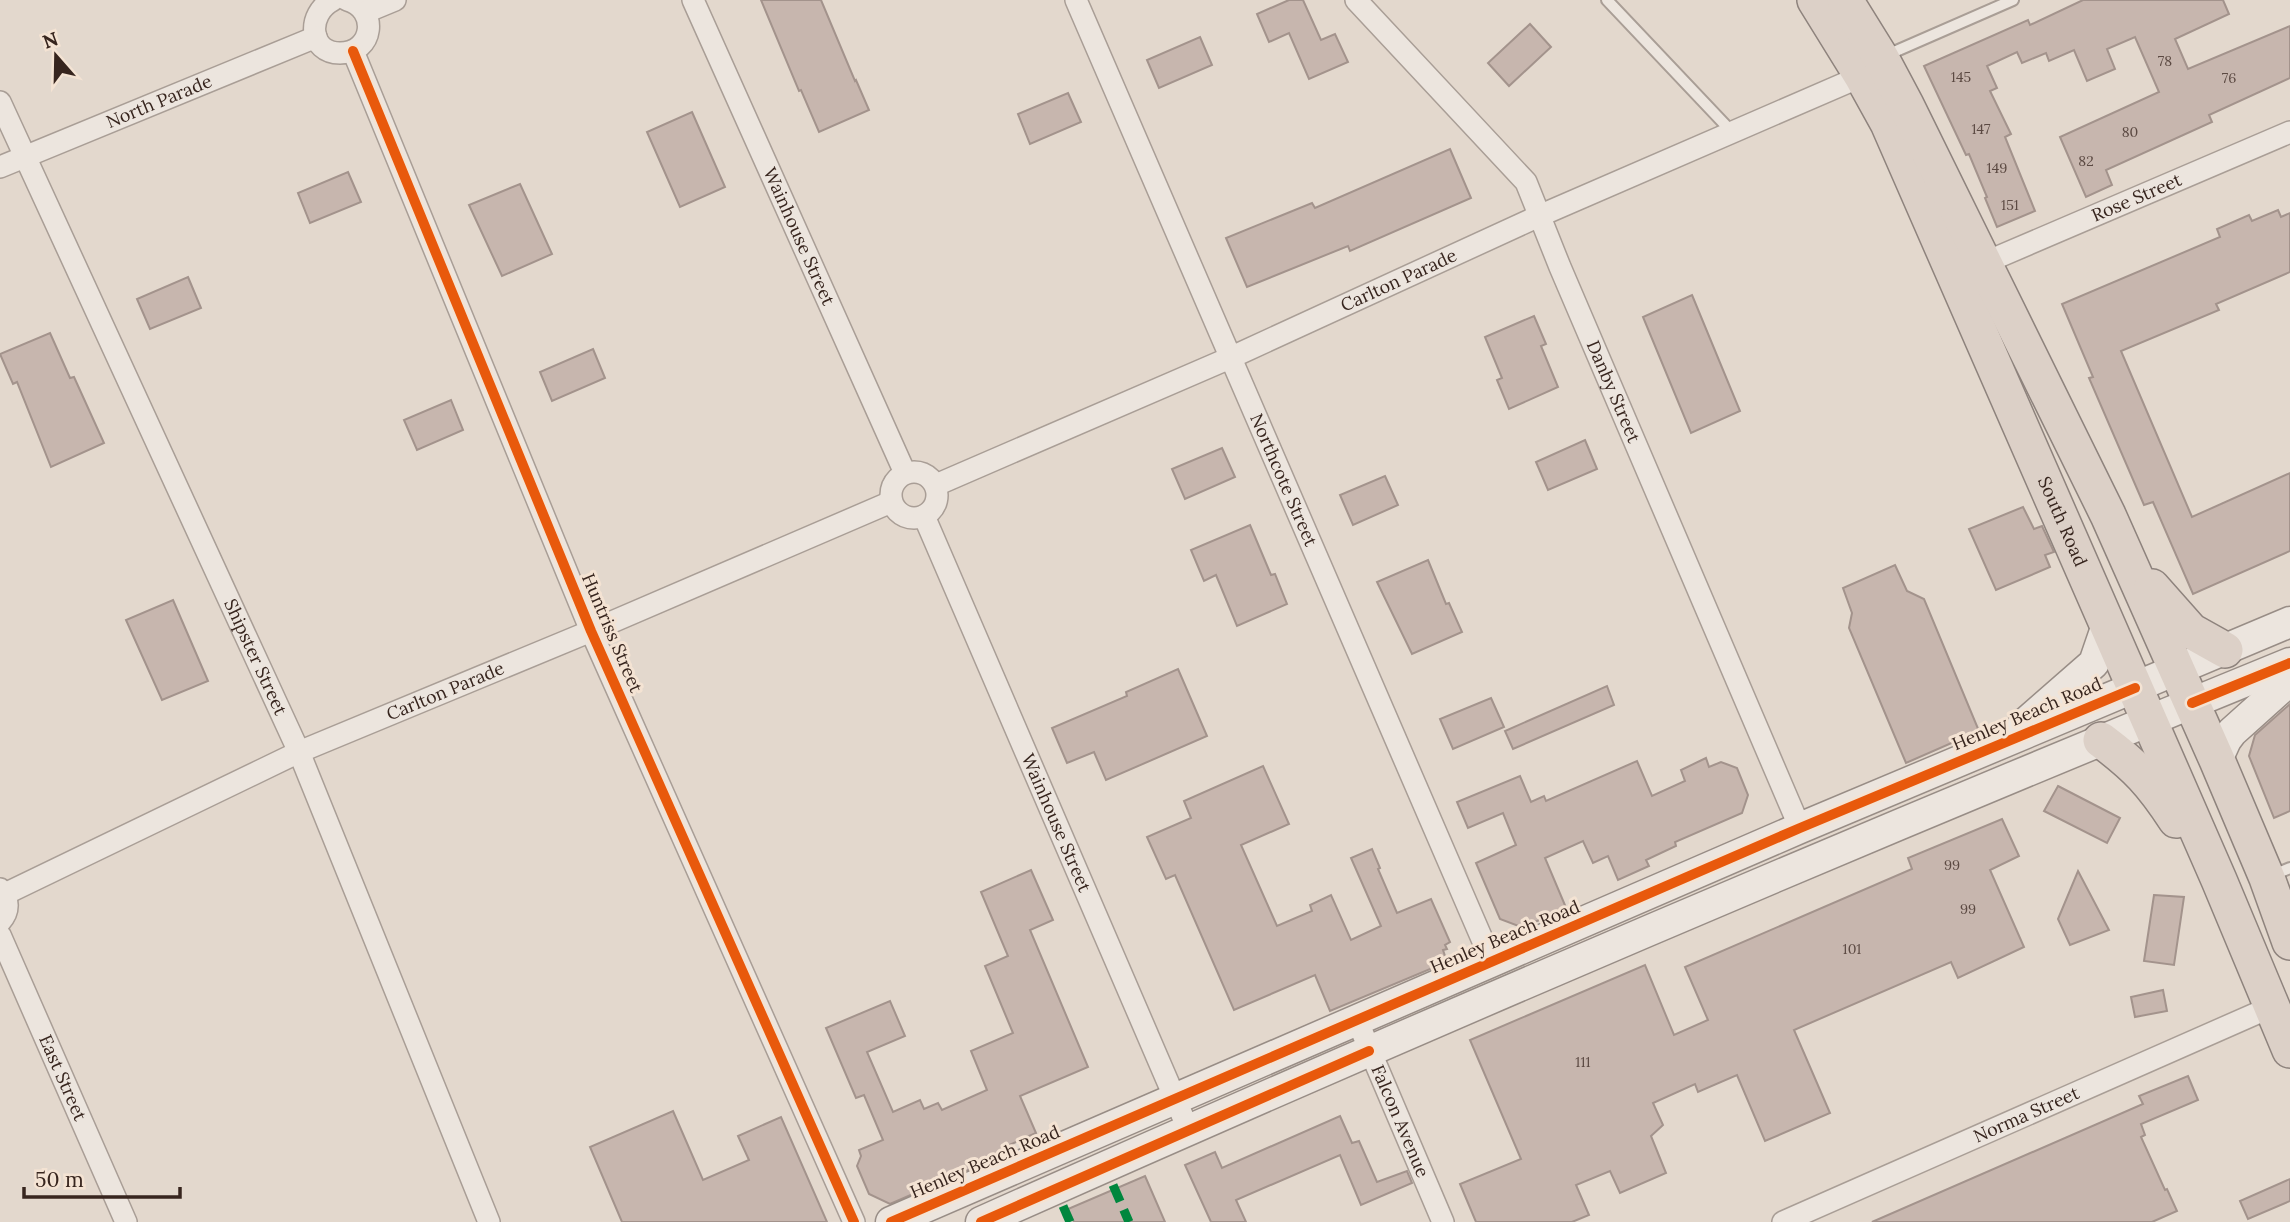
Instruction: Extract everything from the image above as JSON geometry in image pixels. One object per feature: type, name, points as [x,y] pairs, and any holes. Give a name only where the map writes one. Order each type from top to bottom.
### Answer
[{"type":"highway","name":"South Road","points":[[1815,0],[1906,105],[2107,625],[2290,1050]]},
{"type":"highway","name":"South Road","points":[[1844,0],[1872,67]]},
{"type":"highway","name":"South Road","points":[[1969,269],[2127,558],[2217,760],[2278,873],[2290,942]]},
{"type":"highway","points":[[2127,558],[2191,631],[2225,650]]},
{"type":"highway","points":[[2101,740],[2153,786],[2219,880]]},
{"type":"main road","name":"Henley Beach Road","points":[[891,1222],[1800,828],[2290,622]]},
{"type":"main road","points":[[2004,743],[2094,663],[2107,625]]},
{"type":"main road","points":[[981,1222],[1369,1051],[2101,740],[2290,663]]},
{"type":"main road","points":[[2217,760],[2225,740],[2290,680]]},
{"type":"street","points":[[332,0],[318,12],[314,26],[316,37],[324,47],[338,53],[353,51],[364,42],[369,26],[366,12],[356,3],[346,0]]},
{"type":"street","points":[[366,12],[395,0]]},
{"type":"street","name":"Wainhouse Street","points":[[693,0],[905,472]]},
{"type":"street","name":"Northcote Street","points":[[1076,0],[1492,962]]},
{"type":"street","name":"Danby Street","points":[[1356,0],[1526,182],[1800,828]]},
{"type":"street","name":"North Parade","points":[[0,167],[316,37]]},
{"type":"street","name":"Huntriss Street","points":[[353,51],[592,631],[854,1222]]},
{"type":"street","name":"Carlton Parade","points":[[936,485],[1231,357],[1872,67]]},
{"type":"street","name":"Shipster Street","points":[[0,102],[299,752],[489,1222]]},
{"type":"street","name":"Rose Street","points":[[1969,269],[2290,132]]},
{"type":"street","points":[[918,471],[929,476],[936,485],[938,497],[933,509],[924,516],[911,518],[899,513],[891,502],[891,490],[896,480],[905,472],[918,471]]},
{"type":"street","name":"Carlton Parade","points":[[3,891],[299,752],[592,631],[891,502]]},
{"type":"street","name":"Wainhouse Street","points":[[924,516],[1189,1131]]},
{"type":"street","points":[[0,922],[7,912],[8,903],[3,891]]},
{"type":"street","name":"East Street","points":[[0,935],[126,1222]]},
{"type":"street","name":"Norma Street","points":[[1783,1222],[2272,1007]]},
{"type":"street","name":"Falcon Avenue","points":[[1357,1020],[1443,1222]]},
{"type":"lane","points":[[1607,0],[1732,132]]},
{"type":"lane","points":[[1872,67],[2013,0]]},
{"type":"building","points":[[761,0],[821,0],[869,110],[819,132]]},
{"type":"building","points":[[1289,0],[1303,0],[1321,40],[1335,34],[1348,62],[1309,79],[1289,33],[1269,42],[1257,14]]},
{"type":"building","points":[[2083,0],[2223,0],[2229,14],[2175,39],[2188,69],[2290,26],[2290,78],[2209,115],[2212,122],[2106,170],[2112,185],[2086,197],[2060,137],[2159,92],[2135,37],[2107,49],[2115,69],[2087,81],[2074,50],[2049,61],[2046,53],[2022,63],[2017,52],[1987,66],[1997,88],[1990,91],[2011,134],[2005,137],[2035,211],[1997,227],[1969,154],[1966,155],[1924,66],[2028,20],[2030,25]]},
{"type":"building","points":[[1530,24],[1551,47],[1509,86],[1488,63]]},
{"type":"building","points":[[1200,37],[1212,65],[1159,88],[1147,60]]},
{"type":"building","points":[[1068,93],[1081,122],[1030,144],[1018,114]]},
{"type":"building","points":[[692,112],[725,187],[680,207],[647,132]]},
{"type":"building","points":[[1450,149],[1471,198],[1350,251],[1348,246],[1247,287],[1226,238],[1312,203],[1315,208]]},
{"type":"building","points":[[348,172],[361,202],[310,223],[298,193]]},
{"type":"building","points":[[520,184],[552,254],[502,276],[469,205]]},
{"type":"building","points":[[2278,210],[2281,217],[2290,213],[2290,272],[2216,304],[2219,310],[2121,351],[2192,517],[2290,473],[2290,551],[2193,594],[2153,502],[2144,505],[2089,378],[2093,377],[2062,304],[2220,237],[2217,229],[2249,215],[2252,221]]},
{"type":"building","points":[[188,277],[201,308],[150,329],[137,299]]},
{"type":"building","points":[[1692,295],[1740,411],[1691,433],[1643,317]]},
{"type":"building","points":[[1534,316],[1546,344],[1541,346],[1558,387],[1509,409],[1497,380],[1502,378],[1485,337]]},
{"type":"building","points":[[50,333],[70,378],[74,377],[104,443],[51,467],[17,382],[13,384],[0,354]]},
{"type":"building","points":[[593,349],[605,378],[552,401],[540,372]]},
{"type":"building","points":[[451,400],[463,430],[417,450],[404,420]]},
{"type":"building","points":[[1585,440],[1597,469],[1548,490],[1536,462]]},
{"type":"building","points":[[1222,448],[1235,477],[1185,499],[1172,469]]},
{"type":"building","points":[[1385,476],[1398,505],[1353,525],[1340,495]]},
{"type":"building","points":[[2023,507],[2034,529],[2042,526],[2054,552],[2045,555],[2050,567],[1996,590],[1969,529]]},
{"type":"building","points":[[1250,525],[1271,575],[1275,574],[1287,604],[1237,626],[1216,575],[1204,581],[1191,550]]},
{"type":"building","points":[[1428,560],[1446,604],[1449,603],[1462,632],[1412,654],[1377,582]]},
{"type":"building","points":[[1895,565],[1907,591],[1924,599],[1979,731],[1906,763],[1849,628],[1852,613],[1843,588]]},
{"type":"building","points":[[173,600],[208,681],[162,700],[126,620]]},
{"type":"building","points":[[1178,669],[1207,736],[1106,780],[1094,752],[1067,763],[1052,728],[1127,696],[1126,692]]},
{"type":"building","points":[[1607,686],[1614,705],[1513,749],[1505,731]]},
{"type":"building","points":[[1491,698],[1504,727],[1453,749],[1440,719]]},
{"type":"building","points":[[2290,704],[2290,811],[2274,818],[2249,756],[2255,735]]},
{"type":"building","points":[[1706,758],[1709,767],[1721,762],[1737,768],[1748,795],[1742,813],[1675,842],[1676,846],[1646,860],[1649,866],[1618,880],[1608,856],[1593,863],[1583,841],[1545,858],[1567,910],[1521,927],[1500,919],[1476,863],[1516,845],[1503,813],[1468,828],[1457,802],[1520,776],[1531,802],[1544,796],[1546,801],[1637,761],[1652,796],[1685,781],[1681,770]]},
{"type":"building","points":[[1263,766],[1289,824],[1241,845],[1277,926],[1312,911],[1310,905],[1331,895],[1351,940],[1381,926],[1351,858],[1372,849],[1397,913],[1431,899],[1450,942],[1445,945],[1447,949],[1443,950],[1447,962],[1330,1011],[1315,975],[1234,1010],[1175,875],[1166,879],[1147,837],[1191,818],[1184,801]]},
{"type":"building","points":[[2058,786],[2120,818],[2107,843],[2044,811]]},
{"type":"building","points":[[2002,819],[2019,856],[1990,870],[2024,947],[1958,978],[1951,962],[1794,1030],[1830,1113],[1765,1141],[1737,1075],[1698,1092],[1695,1084],[1653,1103],[1663,1125],[1651,1136],[1666,1173],[1620,1193],[1610,1171],[1576,1185],[1589,1215],[1572,1222],[1476,1222],[1460,1184],[1521,1159],[1470,1040],[1645,965],[1674,1035],[1708,1020],[1685,967],[1912,869],[1908,858]]},
{"type":"building","points":[[1031,870],[1053,920],[1030,930],[1088,1067],[1020,1096],[1036,1133],[1007,1146],[1010,1152],[890,1204],[869,1194],[857,1166],[861,1156],[859,1150],[883,1140],[864,1095],[856,1098],[826,1028],[890,1001],[905,1036],[867,1052],[893,1112],[920,1100],[924,1109],[938,1103],[942,1110],[987,1090],[971,1051],[1013,1033],[985,966],[1008,956],[981,892]]},
{"type":"building","points":[[2078,871],[2109,930],[2070,945],[2058,919]]},
{"type":"building","points":[[2154,895],[2184,897],[2174,965],[2144,961]]},
{"type":"building","points":[[2163,990],[2167,1011],[2135,1017],[2131,997]]},
{"type":"building","points":[[2188,1076],[2198,1100],[2141,1124],[2145,1135],[2141,1137],[2177,1211],[2152,1222],[1872,1222],[2143,1104],[2139,1096]]},
{"type":"building","points":[[673,1111],[703,1180],[749,1160],[738,1136],[781,1117],[827,1222],[622,1222],[590,1147]]},
{"type":"building","points":[[1340,1116],[1352,1143],[1359,1141],[1377,1182],[1407,1171],[1412,1183],[1361,1205],[1340,1155],[1236,1200],[1246,1222],[1211,1222],[1185,1165],[1215,1152],[1222,1168]]},
{"type":"building","points":[[1145,1176],[1165,1222],[1074,1222],[1068,1209]]},
{"type":"building","points":[[2290,1179],[2290,1201],[2248,1219],[2240,1201]]},
{"type":"marked path","points":[[1113,1185],[1129,1222]]},
{"type":"marked path","points":[[1063,1206],[1070,1222]]},
{"type":"cycle path","points":[[353,51],[591,631],[854,1222]]},
{"type":"cycle path","points":[[2192,703],[2290,663]]},
{"type":"cycle path","points":[[891,1222],[1800,828],[2135,688]]},
{"type":"cycle path","points":[[981,1222],[1369,1051]]}]
